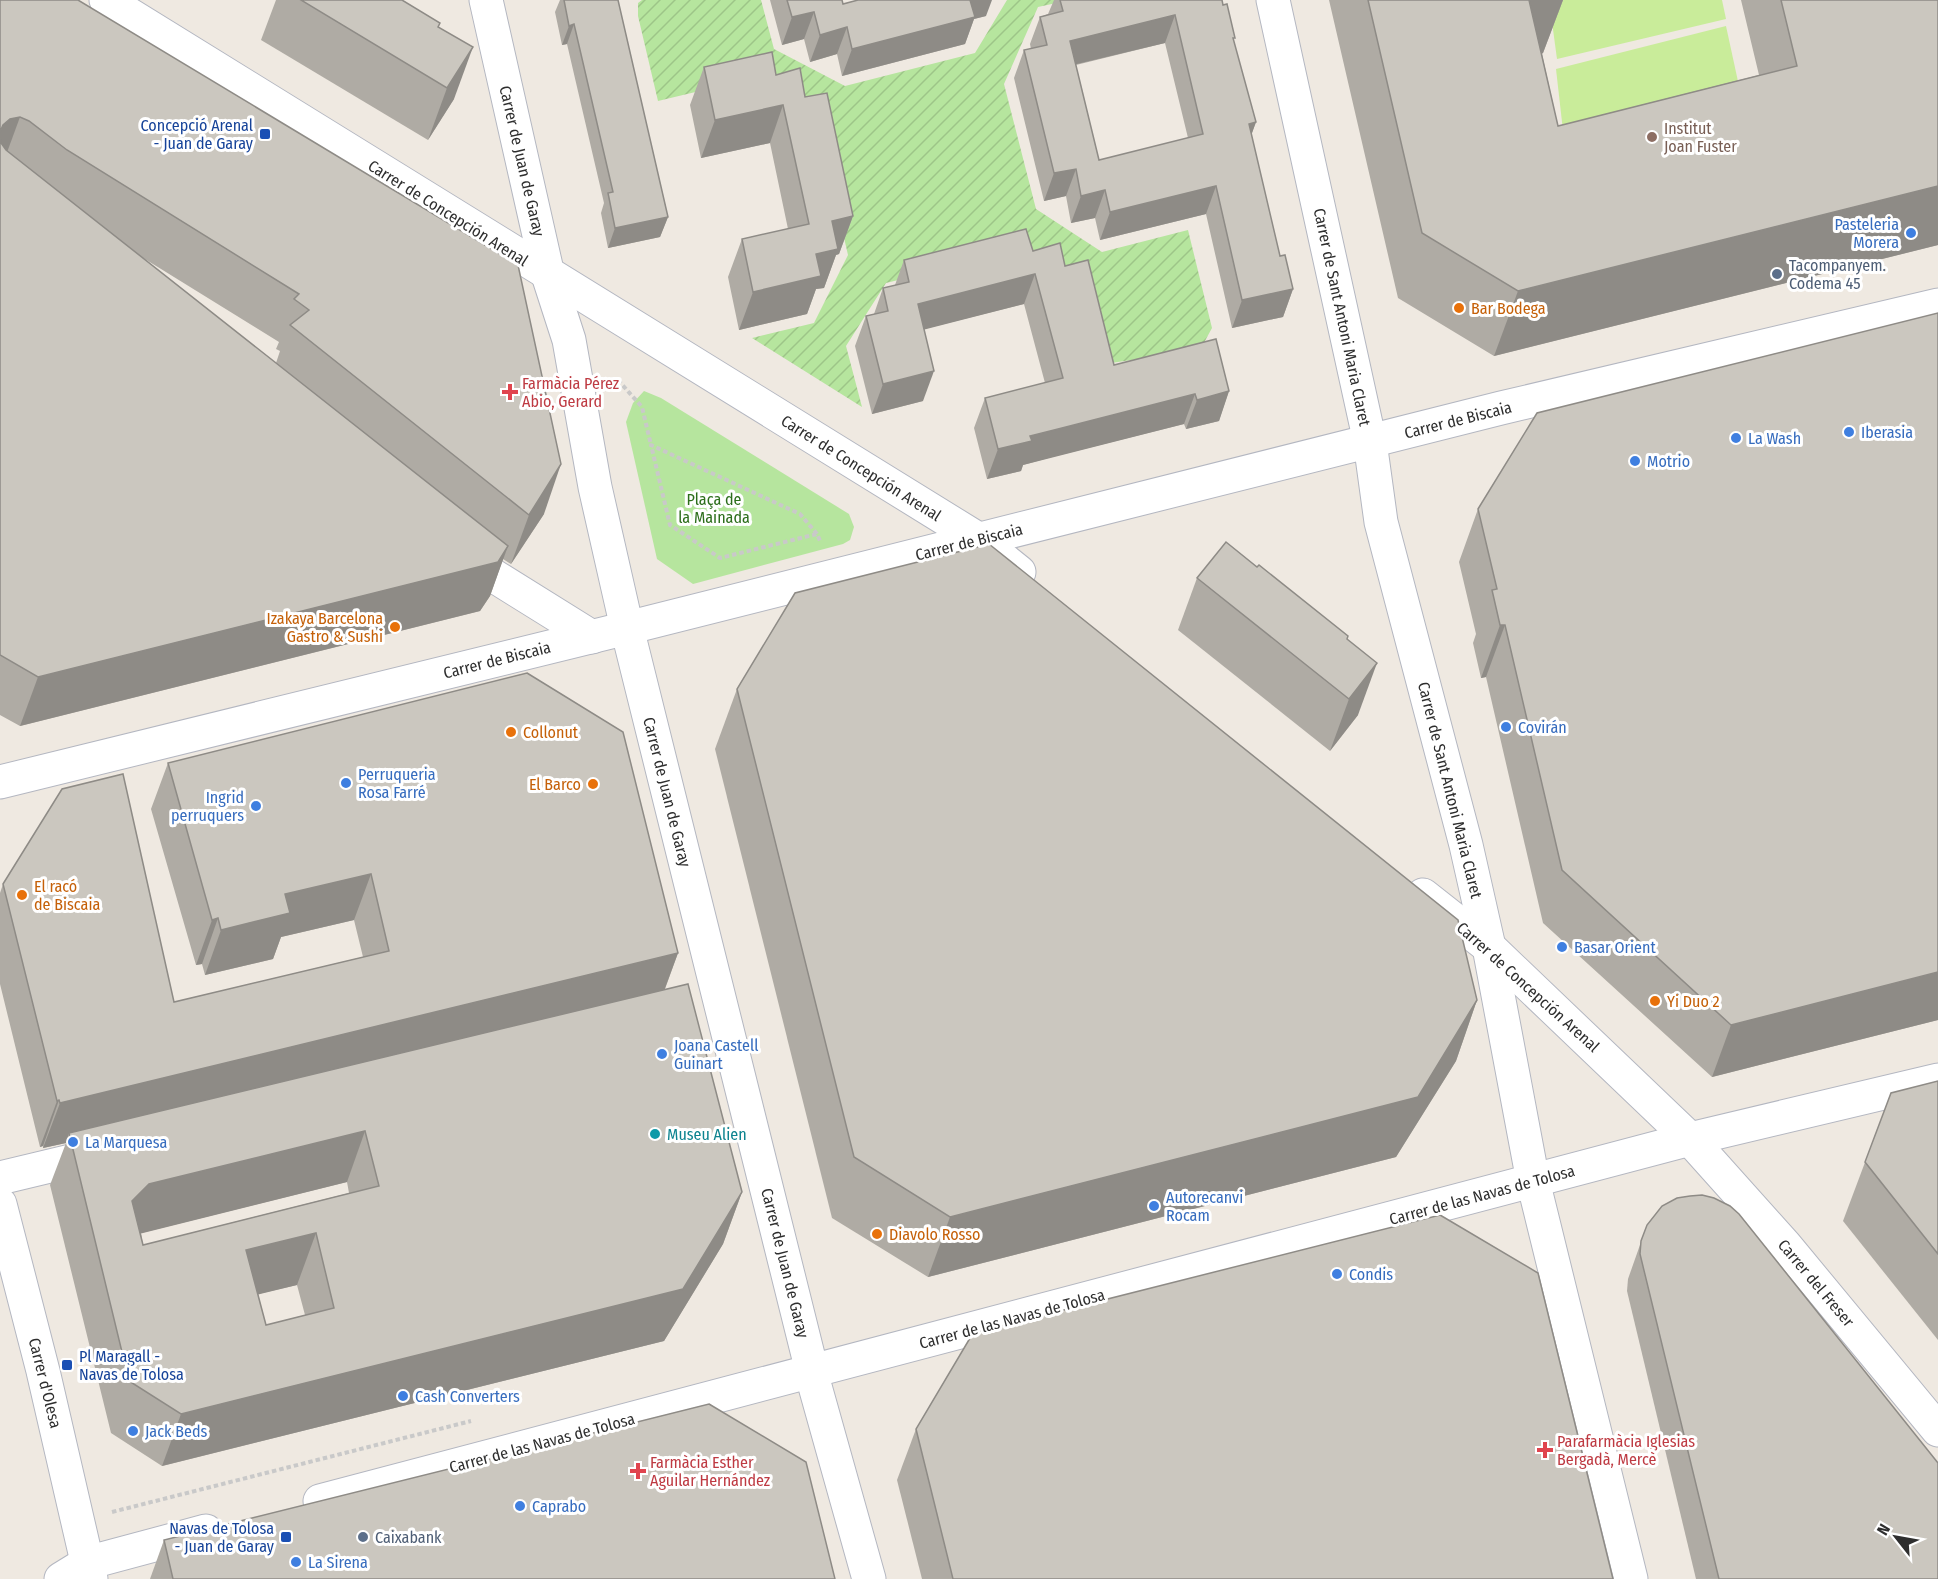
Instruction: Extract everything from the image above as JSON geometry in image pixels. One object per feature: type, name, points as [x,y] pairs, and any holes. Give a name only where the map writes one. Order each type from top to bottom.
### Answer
[{"type":"street","name":"Carrer de Concepción Arenal","points":[[106,0],[978,539],[1038,588]]},
{"type":"street","name":"Carrer de Juan de Garay","points":[[486,0],[548,275],[569,340],[595,487],[627,628],[811,1372],[868,1579]]},
{"type":"street","name":"Carrer de Sant Antoni Maria Claret","points":[[1273,0],[1370,442],[1381,522],[1466,845],[1489,947],[1533,1181],[1631,1579]]},
{"type":"street","name":"Carrer de Biscaia","points":[[0,782],[592,637],[1502,408],[1938,305]]},
{"type":"street","points":[[440,533],[494,576],[592,637]]},
{"type":"street","name":"Carrer de Concepción Arenal","points":[[1397,874],[1489,947],[1690,1139]]},
{"type":"street","points":[[689,1012],[720,1004]]},
{"type":"street","name":"Carrer de las Navas de Tolosa","points":[[289,1510],[1690,1139],[1938,1080]]},
{"type":"street","name":"Carrer del Freser","points":[[1690,1139],[1785,1245],[1938,1430]]},
{"type":"street","points":[[0,1178],[126,1148]]},
{"type":"street","name":"Carrer d'Olesa","points":[[0,1204],[44,1371],[80,1574]]},
{"type":"street","points":[[80,1574],[232,1525]]},
{"type":"path","points":[[618,381],[642,407],[670,525],[720,558],[817,534]]},
{"type":"path","points":[[651,445],[801,514],[817,534],[824,552]]},
{"type":"green space","points":[[642,0],[761,0],[774,49],[845,86],[975,53],[1007,0],[1070,0],[1038,7],[1004,84],[1036,209],[1102,252],[1188,230],[1212,328],[1200,350],[1111,363],[1020,250],[886,283],[846,346],[862,407],[752,338],[814,323],[848,255],[817,121],[762,76],[658,101],[638,16],[638,3]]},
{"type":"green space","points":[[1549,0],[1722,0],[1726,19],[1557,59]]},
{"type":"green space","points":[[1726,26],[1747,123],[1567,166],[1556,69]]},
{"type":"green space","name":"Plaça de la Mainada","points":[[644,391],[661,398],[849,514],[854,527],[850,540],[843,544],[693,584],[657,559],[626,422],[633,403]]},
{"type":"building","points":[[0,0],[78,0],[518,265],[561,464],[529,515],[290,325],[309,310],[294,299],[299,294],[67,150],[29,121],[20,117],[10,119],[3,125],[0,132]]},
{"type":"building","points":[[301,0],[402,0],[440,23],[438,27],[473,47],[447,88]]},
{"type":"building","points":[[564,0],[618,0],[668,217],[615,228],[608,193],[613,192],[574,24],[569,26]]},
{"type":"building","points":[[787,0],[842,0],[843,4],[858,0],[970,0],[975,17],[852,49],[847,27],[820,35],[814,12],[792,17]]},
{"type":"building","points":[[1060,0],[1222,0],[1223,5],[1227,4],[1235,38],[1233,38],[1256,122],[1249,124],[1280,256],[1285,255],[1293,289],[1242,300],[1216,186],[1110,212],[1105,190],[1081,196],[1076,169],[1054,173],[1024,50],[1047,45],[1040,17],[1063,11]],"holes":[[[1175,15],[1203,134],[1099,160],[1070,41]]]},
{"type":"building","points":[[1368,0],[1529,0],[1558,126],[1797,66],[1781,0],[1938,0],[1938,186],[1518,291],[1422,233]]},
{"type":"building","points":[[772,52],[776,75],[800,68],[805,97],[827,93],[853,216],[832,221],[838,249],[816,254],[821,276],[753,292],[742,239],[809,224],[783,105],[715,120],[704,67]]},
{"type":"building","points":[[0,138],[6,150],[508,546],[498,562],[38,677],[0,655]]},
{"type":"building","points":[[1026,229],[1033,251],[1060,243],[1065,266],[1088,260],[1114,365],[1216,339],[1229,391],[1197,400],[1195,394],[1030,436],[1032,441],[998,449],[985,398],[1063,378],[1035,274],[918,304],[934,371],[883,384],[866,316],[888,311],[883,288],[909,282],[904,260]]},
{"type":"building","points":[[1938,313],[1938,972],[1731,1025],[1562,870],[1505,625],[1500,625],[1492,590],[1497,589],[1478,509],[1537,413]]},
{"type":"building","points":[[1226,542],[1257,567],[1259,565],[1348,636],[1347,639],[1377,663],[1349,699],[1197,578]]},
{"type":"building","points":[[989,544],[1458,920],[1477,1000],[1418,1097],[950,1217],[854,1157],[737,689],[795,593]]},
{"type":"building","points":[[527,673],[623,732],[678,953],[60,1103],[59,1100],[57,1101],[3,884],[62,789],[123,774],[174,1002],[389,951],[371,874],[285,894],[290,913],[221,930],[218,918],[212,920],[168,763]]},
{"type":"building","points":[[688,984],[742,1192],[683,1289],[181,1414],[129,1381],[69,1133]],"holes":[[[365,1131],[379,1186],[143,1245],[132,1201],[149,1184]],[[316,1233],[334,1308],[266,1325],[246,1250]]]},
{"type":"building","points":[[1938,1081],[1938,1254],[1865,1162],[1891,1093]]},
{"type":"building","points":[[1702,1195],[1730,1206],[1739,1214],[1938,1463],[1938,1579],[1719,1579],[1640,1254],[1641,1241],[1647,1225],[1662,1206],[1677,1198]]},
{"type":"building","points":[[1440,1215],[1538,1273],[1613,1579],[953,1579],[916,1429],[973,1333]]},
{"type":"building","points":[[709,1404],[806,1462],[835,1579],[173,1579],[164,1540]]},
{"type":"place","name":"Concepció Arenal - Juan de Garay","points":[[265,134]]},
{"type":"place","name":"Institut Joan Fuster","points":[[1652,137]]},
{"type":"place","name":"Pasteleria Morera","points":[[1911,233]]},
{"type":"place","name":"Tacompanyem. Codema 45","points":[[1777,274]]},
{"type":"place","name":"Bar Bodega","points":[[1459,308]]},
{"type":"place","name":"Farmàcia Pérez Abio, Gerard","points":[[510,392]]},
{"type":"place","name":"Iberasia","points":[[1849,432]]},
{"type":"place","name":"La Wash","points":[[1736,438]]},
{"type":"place","name":"Motrio","points":[[1635,461]]},
{"type":"place","name":"Izakaya Barcelona Gastro & Sushi","points":[[395,627]]},
{"type":"place","name":"Covirán","points":[[1506,727]]},
{"type":"place","name":"Collonut","points":[[511,732]]},
{"type":"place","name":"Perruqueria Rosa Farré","points":[[346,783]]},
{"type":"place","name":"El Barco","points":[[593,784]]},
{"type":"place","name":"Ingrid perruquers","points":[[256,806]]},
{"type":"place","name":"El racó de Biscaia","points":[[22,895]]},
{"type":"place","name":"Basar Orient","points":[[1562,947]]},
{"type":"place","name":"Yi Duo 2","points":[[1655,1001]]},
{"type":"place","name":"Joana Castell Guinart","points":[[662,1054]]},
{"type":"place","name":"Museu Alien","points":[[655,1134]]},
{"type":"place","name":"La Marquesa","points":[[73,1142]]},
{"type":"place","name":"Autorecanvi Rocam","points":[[1154,1206]]},
{"type":"place","name":"Diavolo Rosso","points":[[877,1234]]},
{"type":"place","name":"Condis","points":[[1337,1274]]},
{"type":"place","name":"Pl Maragall - Navas de Tolosa","points":[[67,1365]]},
{"type":"place","name":"Cash Converters","points":[[403,1396]]},
{"type":"place","name":"Jack Beds","points":[[133,1431]]},
{"type":"place","name":"Parafarmàcia Iglesias Bergadà, Mercè","points":[[1545,1450]]},
{"type":"place","name":"Farmàcia Esther Aguilar Hernández","points":[[638,1471]]},
{"type":"place","name":"Caprabo","points":[[520,1506]]},
{"type":"place","name":"Navas de Tolosa - Juan de Garay","points":[[286,1537]]},
{"type":"place","name":"Caixabank","points":[[363,1537]]},
{"type":"place","name":"La Sirena","points":[[296,1562]]}]
